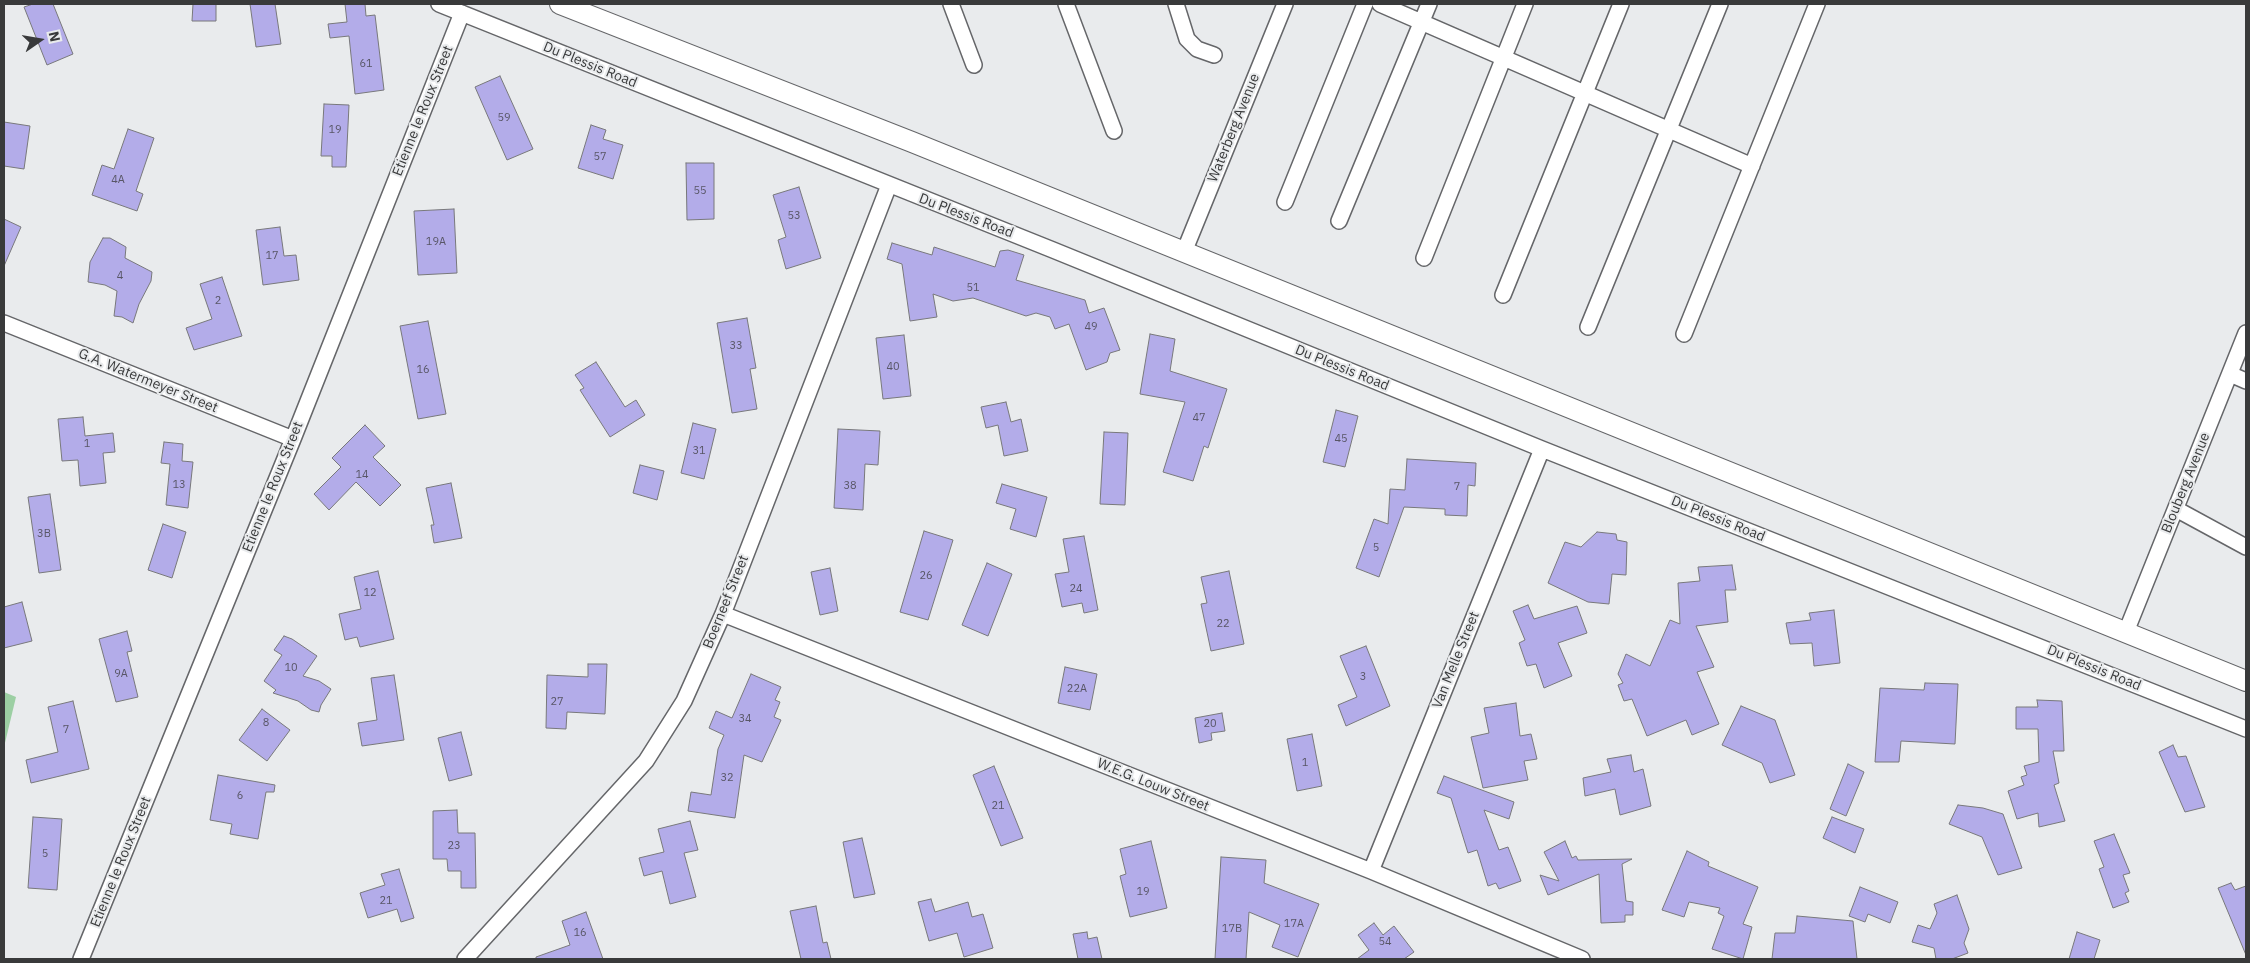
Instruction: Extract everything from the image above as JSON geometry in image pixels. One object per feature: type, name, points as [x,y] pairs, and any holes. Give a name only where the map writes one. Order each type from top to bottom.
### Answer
[{"type":"street","name":"Du Plessis Road","points":[[439,4],[1053,250],[1542,449],[2246,729]]},
{"type":"street","points":[[560,4],[912,142],[2246,681]]},
{"type":"street","points":[[951,4],[974,65]]},
{"type":"street","points":[[1066,4],[1114,131]]},
{"type":"street","points":[[1176,4],[1187,39],[1197,49],[1214,56]]},
{"type":"street","name":"Waterberg Avenue","points":[[1184,252],[1285,4]]},
{"type":"street","points":[[1285,202],[1365,4]]},
{"type":"street","points":[[1380,4],[1752,166]]},
{"type":"street","points":[[1339,222],[1429,4]]},
{"type":"street","points":[[1424,258],[1525,4]]},
{"type":"street","points":[[1503,295],[1621,4]]},
{"type":"street","points":[[1588,327],[1720,4]]},
{"type":"street","points":[[1684,334],[1817,4]]},
{"type":"street","name":"Etienne le Roux Street","points":[[81,959],[293,439],[462,13]]},
{"type":"street","name":"Boerneef Street","points":[[470,957],[646,761],[684,701],[723,614],[889,185]]},
{"type":"street","name":"G.A. Watermeyer Street","points":[[4,323],[293,439]]},
{"type":"street","name":"Blouberg Avenue","points":[[2126,632],[2246,333]]},
{"type":"street","points":[[2230,374],[2246,381]]},
{"type":"street","name":"Van Melle Street","points":[[1370,871],[1542,449]]},
{"type":"street","points":[[2176,509],[2246,547]]},
{"type":"street","name":"W.E.G. Louw Street","points":[[723,614],[1370,871],[1582,959]]},
{"type":"green space","points":[[4,692],[16,697],[4,747]]},
{"type":"building","points":[[33,4],[53,4],[73,54],[47,65],[24,7]]},
{"type":"building","points":[[193,4],[216,4],[216,21],[192,21]]},
{"type":"building","points":[[250,4],[275,4],[281,44],[256,47]]},
{"type":"building","points":[[345,4],[365,4],[366,16],[375,15],[384,90],[355,94],[349,36],[330,38],[328,24],[347,22]]},
{"type":"building","points":[[500,76],[533,149],[507,160],[475,87]]},
{"type":"building","points":[[324,104],[349,105],[346,167],[332,167],[332,156],[321,156]]},
{"type":"building","points":[[4,122],[30,126],[24,169],[4,166]]},
{"type":"building","points":[[591,125],[606,130],[603,139],[623,145],[613,179],[578,168]]},
{"type":"building","points":[[128,129],[154,138],[136,191],[143,194],[137,211],[92,195],[102,165],[114,169]]},
{"type":"building","points":[[686,163],[714,163],[714,219],[687,220]]},
{"type":"building","points":[[799,187],[821,258],[786,269],[778,240],[786,237],[773,195]]},
{"type":"building","points":[[454,209],[457,273],[418,275],[414,211]]},
{"type":"building","points":[[4,219],[21,227],[4,266]]},
{"type":"building","points":[[280,227],[284,256],[296,255],[299,280],[263,285],[256,230]]},
{"type":"building","points":[[103,238],[110,238],[126,247],[125,258],[152,272],[151,281],[139,304],[133,323],[122,317],[114,316],[117,291],[105,285],[88,282],[90,262]]},
{"type":"building","points":[[892,243],[932,255],[934,247],[995,267],[1000,251],[1008,250],[1024,255],[1016,280],[1085,300],[1089,313],[1104,308],[1120,350],[1110,353],[1107,362],[1086,370],[1069,324],[1055,329],[1050,317],[1036,313],[1026,316],[973,298],[953,301],[933,294],[937,317],[910,321],[902,264],[887,259]]},
{"type":"building","points":[[222,277],[242,336],[194,350],[186,328],[212,319],[200,284]]},
{"type":"building","points":[[747,318],[756,368],[750,369],[757,409],[732,413],[717,323]]},
{"type":"building","points":[[428,321],[446,414],[418,419],[400,326]]},
{"type":"building","points":[[1150,334],[1175,339],[1170,371],[1227,389],[1208,448],[1204,446],[1193,481],[1163,472],[1185,402],[1140,394]]},
{"type":"building","points":[[904,335],[911,396],[883,399],[876,338]]},
{"type":"building","points":[[596,362],[625,407],[636,400],[645,415],[610,437],[580,390],[584,388],[575,375]]},
{"type":"building","points":[[1006,402],[1011,422],[1021,419],[1028,451],[1004,456],[998,425],[986,428],[981,407]]},
{"type":"building","points":[[1336,410],[1358,416],[1345,467],[1323,462]]},
{"type":"building","points":[[83,417],[85,436],[113,433],[115,452],[103,453],[106,483],[80,486],[78,460],[62,461],[58,419]]},
{"type":"building","points":[[693,423],[716,429],[704,479],[681,473]]},
{"type":"building","points":[[365,425],[385,446],[373,457],[401,485],[380,506],[356,482],[329,510],[314,494],[341,467],[332,458]]},
{"type":"building","points":[[838,429],[880,431],[878,465],[865,464],[863,510],[834,508]]},
{"type":"building","points":[[1104,432],[1128,433],[1125,505],[1100,504]]},
{"type":"building","points":[[164,442],[183,444],[182,461],[193,462],[188,508],[166,505],[170,464],[161,463]]},
{"type":"building","points":[[1407,459],[1476,463],[1475,486],[1468,485],[1467,516],[1445,515],[1445,509],[1404,507],[1379,577],[1356,568],[1374,519],[1388,524],[1390,489],[1405,490]]},
{"type":"building","points":[[640,465],[664,471],[657,500],[633,493]]},
{"type":"building","points":[[451,483],[462,538],[434,543],[431,525],[434,525],[426,488]]},
{"type":"building","points":[[1002,484],[1047,497],[1036,537],[1010,529],[1016,509],[996,503]]},
{"type":"building","points":[[50,494],[61,570],[39,573],[28,497]]},
{"type":"building","points":[[163,524],[186,532],[172,578],[148,570]]},
{"type":"building","points":[[924,531],[953,540],[928,620],[900,612]]},
{"type":"building","points":[[1597,532],[1616,534],[1617,540],[1627,542],[1626,575],[1612,574],[1609,604],[1588,602],[1548,583],[1565,542],[1581,547]]},
{"type":"building","points":[[1084,536],[1098,610],[1084,613],[1082,603],[1062,607],[1055,574],[1069,572],[1063,539]]},
{"type":"building","points":[[987,563],[1012,574],[988,636],[962,625]]},
{"type":"building","points":[[1732,565],[1736,590],[1725,590],[1728,622],[1696,626],[1714,667],[1697,672],[1719,724],[1692,735],[1686,720],[1647,736],[1632,699],[1624,701],[1618,685],[1623,683],[1618,674],[1626,654],[1650,666],[1670,620],[1680,624],[1678,583],[1700,581],[1698,567]]},
{"type":"building","points":[[830,568],[838,611],[820,615],[811,572]]},
{"type":"building","points":[[378,571],[394,639],[360,647],[357,637],[345,640],[339,614],[361,609],[354,577]]},
{"type":"building","points":[[1229,571],[1244,644],[1211,651],[1201,604],[1207,603],[1201,577]]},
{"type":"building","points":[[22,602],[32,641],[4,648],[4,607]]},
{"type":"building","points":[[1528,605],[1534,619],[1577,606],[1587,633],[1558,643],[1572,676],[1544,688],[1536,664],[1527,666],[1519,643],[1525,640],[1513,611]]},
{"type":"building","points":[[1834,610],[1840,663],[1814,666],[1812,643],[1790,644],[1786,623],[1811,620],[1809,613]]},
{"type":"building","points":[[127,631],[132,651],[127,652],[138,697],[116,702],[99,639]]},
{"type":"building","points":[[284,636],[292,639],[317,656],[303,676],[319,681],[331,689],[319,712],[311,710],[298,701],[273,693],[276,690],[264,681],[282,655],[274,650]]},
{"type":"building","points":[[1366,646],[1390,706],[1346,726],[1338,705],[1357,697],[1340,656]]},
{"type":"building","points":[[588,664],[607,664],[605,714],[567,712],[566,729],[546,728],[547,675],[588,677]]},
{"type":"building","points":[[1065,667],[1097,674],[1090,710],[1058,703]]},
{"type":"building","points":[[751,674],[781,687],[775,700],[780,702],[774,717],[781,720],[762,762],[744,755],[735,818],[688,811],[691,792],[711,795],[718,749],[724,735],[709,728],[716,711],[732,718]]},
{"type":"building","points":[[394,675],[404,740],[362,746],[358,723],[377,720],[371,678]]},
{"type":"building","points":[[1925,683],[1958,684],[1955,744],[1901,741],[1899,762],[1875,762],[1880,688],[1924,690]]},
{"type":"building","points":[[2037,700],[2062,701],[2064,751],[2053,751],[2059,783],[2054,785],[2065,821],[2039,827],[2038,813],[2017,819],[2008,791],[2024,785],[2021,777],[2027,775],[2024,766],[2039,762],[2038,729],[2016,729],[2016,707],[2038,707]]},
{"type":"building","points":[[73,701],[89,769],[31,783],[26,760],[58,752],[48,707]]},
{"type":"building","points":[[1516,703],[1520,736],[1531,734],[1537,759],[1524,761],[1528,780],[1483,788],[1471,737],[1489,733],[1484,708]]},
{"type":"building","points":[[1741,706],[1775,720],[1795,775],[1770,783],[1762,763],[1722,745]]},
{"type":"building","points":[[262,709],[290,730],[267,761],[239,740]]},
{"type":"building","points":[[1222,713],[1225,731],[1211,733],[1212,740],[1199,743],[1195,718]]},
{"type":"building","points":[[461,732],[472,775],[449,781],[438,738]]},
{"type":"building","points":[[1312,734],[1322,786],[1297,791],[1287,739]]},
{"type":"building","points":[[2173,745],[2178,757],[2186,756],[2205,807],[2185,812],[2159,752]]},
{"type":"building","points":[[1631,755],[1634,772],[1643,769],[1651,806],[1620,815],[1615,789],[1585,796],[1583,778],[1611,772],[1607,759]]},
{"type":"building","points":[[1848,764],[1864,772],[1846,816],[1830,809]]},
{"type":"building","points":[[994,766],[1023,838],[1001,846],[973,775]]},
{"type":"building","points":[[218,775],[275,785],[274,792],[266,792],[258,839],[230,834],[232,824],[210,820]]},
{"type":"building","points":[[1444,776],[1514,802],[1509,819],[1484,810],[1499,850],[1508,847],[1521,881],[1499,889],[1496,883],[1488,886],[1477,850],[1468,853],[1451,798],[1437,793]]},
{"type":"building","points":[[1958,805],[1983,808],[2003,814],[2022,868],[1998,875],[1982,837],[1949,824]]},
{"type":"building","points":[[457,810],[458,833],[475,833],[476,888],[461,888],[461,871],[448,871],[447,859],[433,859],[433,811]]},
{"type":"building","points":[[33,817],[62,819],[57,890],[28,888]]},
{"type":"building","points":[[1832,817],[1864,829],[1855,853],[1823,838]]},
{"type":"building","points":[[690,821],[698,850],[684,853],[696,897],[670,904],[662,871],[644,876],[639,858],[664,852],[658,829]]},
{"type":"building","points":[[2114,834],[2130,873],[2123,875],[2129,891],[2125,893],[2129,902],[2113,908],[2099,869],[2104,867],[2094,841]]},
{"type":"building","points":[[862,838],[875,894],[854,898],[843,842]]},
{"type":"building","points":[[1151,841],[1167,908],[1130,917],[1120,876],[1126,874],[1120,849]]},
{"type":"building","points":[[1565,841],[1572,858],[1576,856],[1578,860],[1632,859],[1622,864],[1626,901],[1633,902],[1633,915],[1625,915],[1625,922],[1601,923],[1599,874],[1548,895],[1540,875],[1559,881],[1544,852]]},
{"type":"building","points":[[1687,851],[1709,862],[1708,866],[1758,887],[1743,924],[1752,927],[1743,959],[1712,949],[1724,916],[1718,913],[1720,908],[1689,902],[1684,917],[1662,910]]},
{"type":"building","points":[[1221,857],[1266,860],[1264,883],[1319,904],[1298,957],[1272,947],[1280,925],[1249,912],[1246,959],[1215,959]]},
{"type":"building","points":[[399,869],[414,918],[401,922],[397,909],[368,918],[360,893],[385,885],[381,874]]},
{"type":"building","points":[[2231,883],[2235,890],[2246,886],[2246,955],[2218,888]]},
{"type":"building","points":[[1860,887],[1898,902],[1890,923],[1868,914],[1865,922],[1849,916]]},
{"type":"building","points":[[1957,895],[1969,929],[1964,943],[1968,953],[1952,959],[1936,959],[1934,948],[1912,942],[1918,925],[1930,929],[1937,913],[1934,904]]},
{"type":"building","points":[[931,899],[935,912],[968,902],[972,917],[983,914],[993,948],[964,957],[957,933],[929,941],[918,902]]},
{"type":"building","points":[[816,906],[823,943],[827,942],[831,959],[801,959],[790,911]]},
{"type":"building","points":[[586,912],[603,959],[536,959],[536,957],[570,945],[562,921]]},
{"type":"building","points":[[1797,916],[1853,921],[1857,959],[1772,959],[1775,933],[1795,933]]},
{"type":"building","points":[[1374,923],[1383,935],[1394,926],[1414,952],[1404,959],[1357,959],[1369,950],[1358,935]]},
{"type":"building","points":[[1087,932],[1088,939],[1097,937],[1102,959],[1078,959],[1073,934]]},
{"type":"building","points":[[2077,932],[2100,940],[2094,959],[2069,959]]}]
